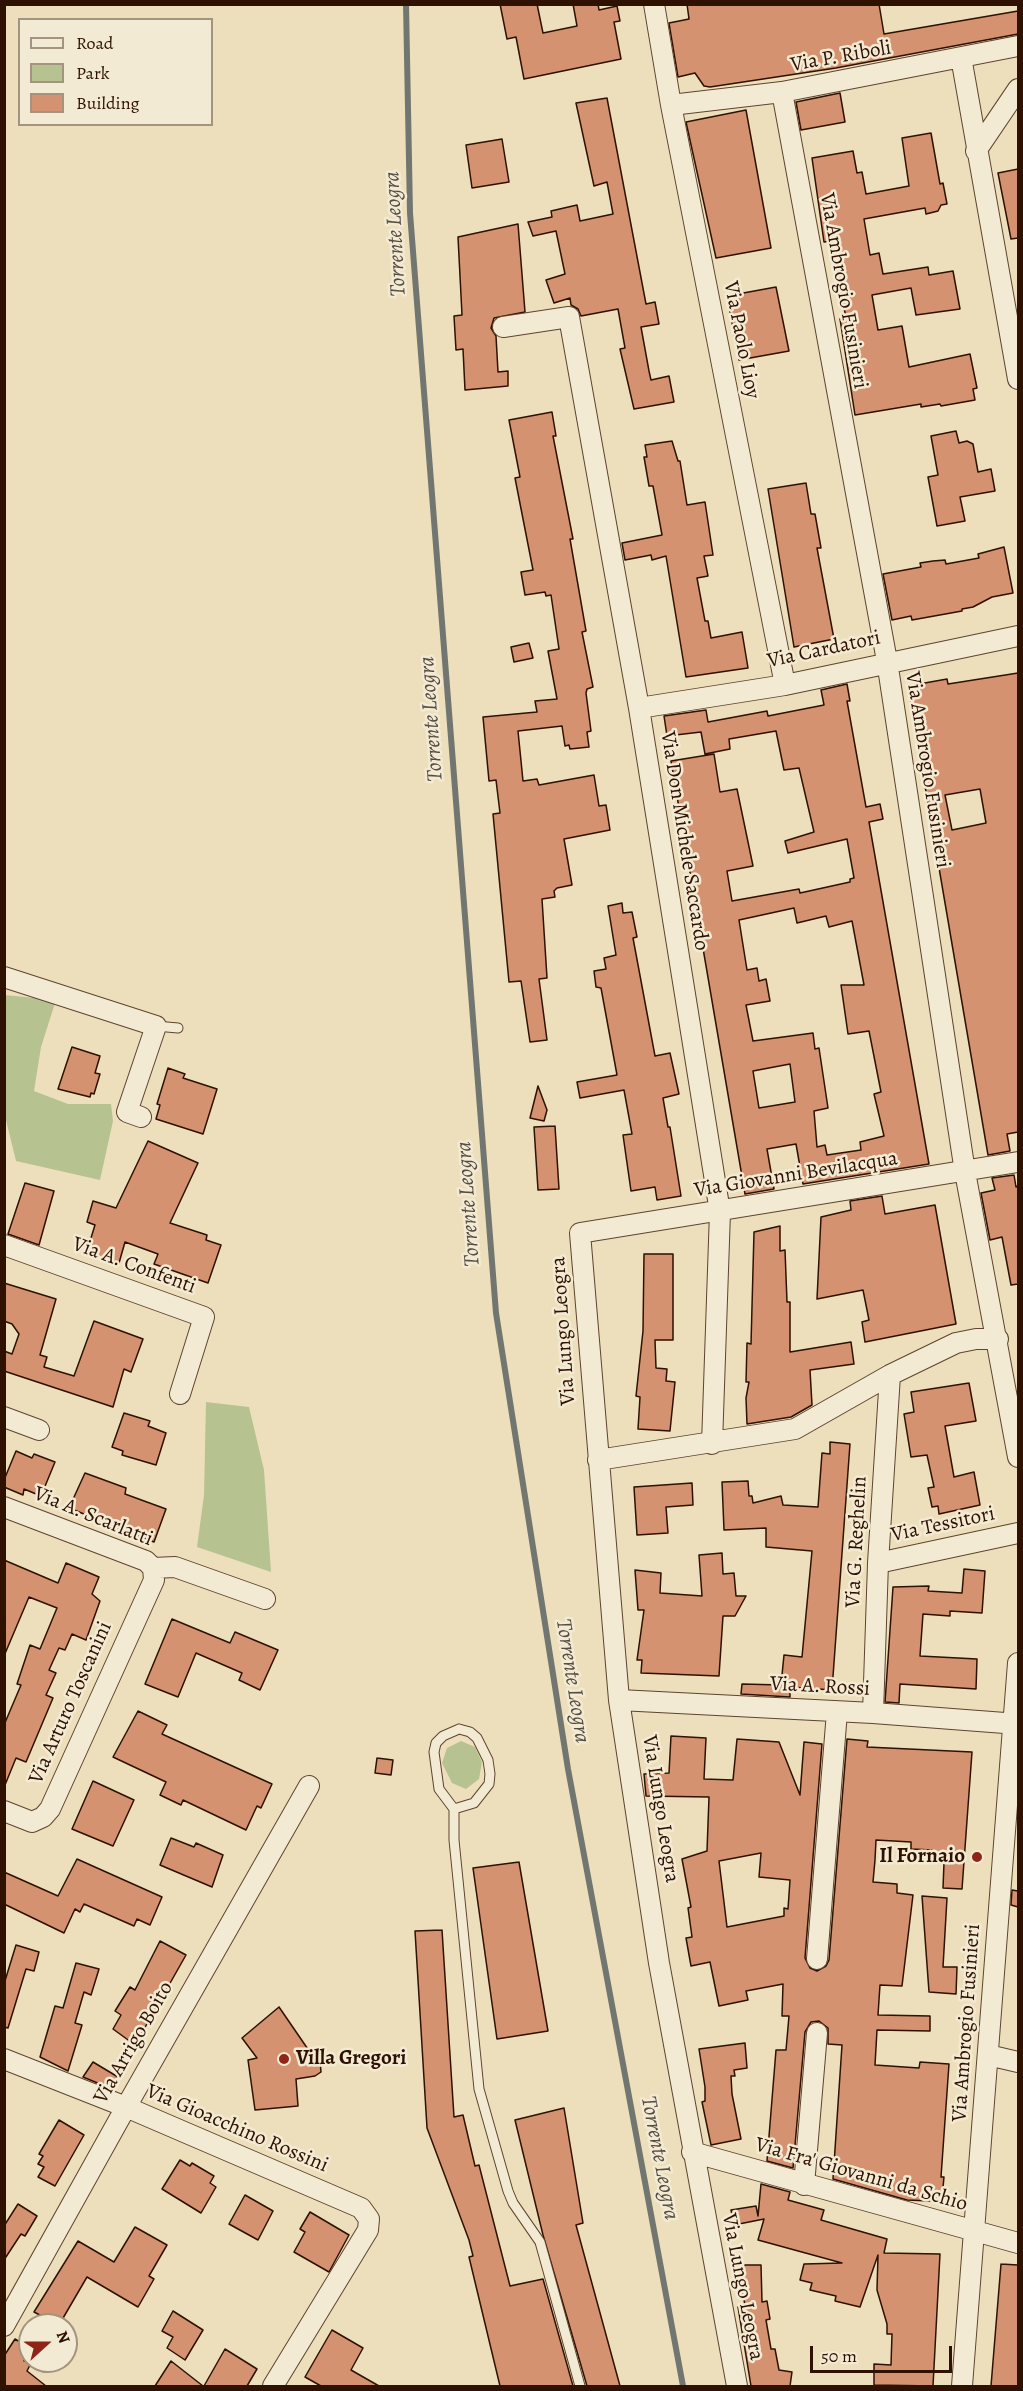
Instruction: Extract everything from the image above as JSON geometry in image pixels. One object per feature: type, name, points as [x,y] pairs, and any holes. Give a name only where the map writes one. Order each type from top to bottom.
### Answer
[{"type":"street","name":"Via Paolo Lioy","points":[[654,4],[671,105],[785,685]]},
{"type":"street","name":"Via P. Riboli","points":[[671,105],[782,92],[1018,46]]},
{"type":"street","points":[[961,57],[976,152],[1016,337],[1018,379]]},
{"type":"street","points":[[976,152],[1018,89]]},
{"type":"street","name":"Via Ambrogio Fusinieri","points":[[782,92],[886,661],[965,1172],[998,1339],[1018,1457]]},
{"type":"street","name":"Via Don Michele Saccardo","points":[[502,327],[569,317],[639,708],[720,1212],[712,1443]]},
{"type":"street","name":"Via Cardatori","points":[[639,708],[785,685],[886,661],[1018,636]]},
{"type":"street","points":[[4,976],[156,1026],[127,1112],[141,1117]]},
{"type":"street","name":"Via Giovanni Bevilacqua","points":[[580,1233],[1018,1162]]},
{"type":"street","name":"Via Lungo Leogra","points":[[580,1233],[620,1700],[659,1962],[692,2152],[737,2386]]},
{"type":"street","name":"Via A. Confenti","points":[[4,1245],[204,1317],[180,1394]]},
{"type":"street","points":[[598,1460],[795,1428],[890,1375],[956,1343],[998,1339]]},
{"type":"street","name":"Via G. Reghelin","points":[[873,1713],[878,1563],[891,1398],[890,1375]]},
{"type":"street","points":[[4,1417],[39,1430]]},
{"type":"street","name":"Via A. Scarlatti","points":[[4,1507],[146,1561],[153,1568],[175,1567],[266,1599]]},
{"type":"street","name":"Via Tessitori","points":[[878,1563],[1018,1533]]},
{"type":"street","name":"Via Arturo Toscanini","points":[[4,1811],[32,1822],[44,1817],[50,1809],[153,1580],[153,1568]]},
{"type":"street","name":"Via Ambrogio Fusinieri","points":[[962,2386],[976,2232],[988,2055],[1011,1869],[1018,1663]]},
{"type":"street","name":"Via A. Rossi","points":[[620,1700],[873,1713],[1015,1724]]},
{"type":"street","points":[[817,1959],[837,1712]]},
{"type":"street","name":"Via Arrigo Boito","points":[[4,2326],[309,1786]]},
{"type":"street","points":[[804,2185],[817,2033]]},
{"type":"street","points":[[988,2055],[1018,2062]]},
{"type":"street","name":"Via Gioacchino Rossini","points":[[4,2058],[126,2107],[361,2208],[369,2219],[368,2230],[273,2386]]},
{"type":"street","name":"Via Fra' Giovanni da Schio","points":[[692,2152],[1018,2243]]},
{"type":"lane","points":[[156,1026],[178,1028]]},
{"type":"lane","points":[[454,1809],[474,1803],[489,1784],[490,1774],[488,1760],[477,1738],[470,1732],[459,1729],[443,1736],[436,1743],[434,1752],[439,1789],[454,1809],[454,1840],[479,2089],[508,2191],[513,2203],[540,2242],[580,2386]]},
{"type":"green space","points":[[4,995],[56,1000],[41,1047],[34,1091],[68,1104],[111,1104],[113,1121],[100,1180],[16,1161],[5,1116]]},
{"type":"green space","points":[[206,1402],[249,1407],[264,1470],[271,1572],[197,1547],[204,1495]]},
{"type":"green space","points":[[461,1741],[475,1747],[482,1762],[479,1779],[466,1789],[452,1783],[442,1763],[447,1748]]},
{"type":"building","points":[[500,4],[537,4],[543,33],[577,26],[573,4],[598,4],[599,10],[617,6],[620,21],[614,22],[621,59],[524,79],[516,37],[507,39]]},
{"type":"building","points":[[687,4],[879,4],[884,34],[1018,11],[1018,34],[836,68],[710,87],[704,86],[695,73],[678,77],[669,23],[689,19]]},
{"type":"building","points":[[840,93],[845,122],[801,130],[796,102]]},
{"type":"building","points":[[607,98],[646,304],[655,302],[659,324],[641,327],[649,371],[651,380],[669,376],[674,402],[634,409],[620,349],[625,348],[618,309],[581,316],[578,309],[571,305],[570,298],[554,303],[546,280],[565,274],[556,231],[533,236],[528,222],[552,217],[551,211],[577,205],[580,221],[613,214],[607,182],[594,186],[576,103]]},
{"type":"building","points":[[746,110],[771,248],[716,258],[686,122]]},
{"type":"building","points":[[931,133],[940,184],[943,183],[947,204],[941,205],[938,211],[926,214],[925,208],[864,219],[870,255],[879,253],[883,274],[928,267],[929,275],[953,271],[960,309],[916,315],[911,288],[872,295],[878,330],[902,326],[909,367],[970,354],[977,388],[973,389],[975,400],[941,406],[940,404],[921,407],[921,404],[855,415],[840,319],[846,318],[831,241],[824,242],[812,158],[853,151],[857,173],[862,172],[866,194],[909,186],[902,138]]},
{"type":"building","points":[[502,139],[509,182],[472,188],[466,145]]},
{"type":"building","points":[[1018,169],[1018,238],[1011,239],[998,173]]},
{"type":"building","points":[[518,224],[525,312],[494,318],[491,328],[496,336],[498,372],[508,371],[508,386],[465,390],[463,349],[456,350],[454,316],[462,315],[458,237]]},
{"type":"building","points":[[776,287],[789,351],[739,360],[727,296]]},
{"type":"building","points":[[552,412],[556,436],[553,436],[573,539],[570,539],[586,631],[582,632],[593,687],[587,689],[586,693],[591,731],[587,732],[589,747],[570,749],[569,745],[565,746],[562,726],[518,731],[523,781],[537,779],[539,785],[594,775],[599,806],[606,805],[610,830],[564,839],[572,885],[557,888],[554,891],[555,897],[542,899],[547,978],[539,979],[547,1040],[530,1042],[521,981],[509,982],[493,814],[500,813],[496,780],[489,781],[483,717],[537,712],[535,701],[557,699],[548,651],[559,649],[551,595],[546,596],[545,592],[525,595],[521,572],[533,570],[515,478],[520,477],[509,420]]},
{"type":"building","points":[[956,431],[959,443],[967,441],[973,444],[978,472],[991,469],[995,491],[960,497],[965,521],[937,526],[928,477],[938,475],[931,436]]},
{"type":"building","points":[[672,441],[678,461],[680,461],[687,505],[705,502],[713,555],[704,556],[708,576],[697,578],[705,621],[708,621],[711,638],[742,632],[748,668],[686,677],[666,556],[652,560],[651,555],[625,560],[622,543],[662,535],[653,486],[649,486],[644,457],[647,457],[645,445]]},
{"type":"building","points":[[806,483],[811,514],[815,514],[821,548],[817,548],[834,639],[794,647],[768,489]]},
{"type":"building","points":[[1004,547],[1013,593],[992,597],[973,607],[962,609],[962,611],[912,620],[911,616],[892,620],[883,574],[921,567],[920,563],[945,560],[946,564],[979,558],[978,554]]},
{"type":"building","points":[[529,643],[533,658],[514,662],[511,647]]},
{"type":"building","points":[[1018,673],[1018,1132],[1007,1134],[1010,1151],[988,1155],[908,686],[947,679],[948,684]],"holes":[[[980,789],[986,823],[952,830],[945,795]]]},
{"type":"building","points":[[847,684],[850,701],[847,701],[866,807],[880,804],[883,819],[869,822],[929,1164],[803,1184],[796,1144],[767,1149],[774,1189],[745,1194],[671,761],[714,754],[720,792],[737,789],[753,866],[727,871],[732,901],[799,889],[800,893],[850,882],[850,879],[854,878],[847,839],[788,853],[785,841],[814,832],[799,768],[784,770],[776,731],[729,739],[730,749],[705,754],[701,732],[667,736],[664,716],[706,710],[708,722],[767,711],[768,716],[824,705],[821,690]],"holes":[[[794,908],[797,923],[826,916],[829,927],[852,921],[864,985],[841,985],[848,1034],[869,1031],[881,1092],[874,1094],[884,1136],[860,1142],[861,1150],[827,1155],[825,1145],[817,1147],[814,1111],[828,1108],[819,1048],[815,1049],[813,1033],[753,1041],[746,1005],[770,1001],[766,979],[759,981],[757,968],[747,970],[739,920]],[[790,1064],[795,1102],[759,1108],[753,1071]]]},
{"type":"building","points":[[622,903],[623,913],[632,912],[637,937],[633,938],[655,1056],[670,1053],[679,1094],[663,1098],[681,1196],[657,1200],[655,1187],[631,1191],[623,1135],[632,1134],[624,1090],[580,1098],[577,1082],[617,1075],[601,988],[596,987],[594,971],[606,969],[604,958],[616,955],[608,906]]},
{"type":"building","points":[[72,1047],[100,1056],[95,1073],[100,1074],[94,1094],[91,1093],[90,1097],[58,1089]]},
{"type":"building","points":[[168,1068],[185,1074],[183,1078],[217,1089],[203,1134],[156,1119],[160,1105],[157,1104]]},
{"type":"building","points":[[538,1086],[547,1110],[544,1121],[530,1118]]},
{"type":"building","points":[[555,1126],[559,1189],[538,1190],[534,1127]]},
{"type":"building","points":[[148,1141],[198,1163],[170,1223],[207,1235],[206,1240],[221,1245],[208,1283],[154,1264],[158,1254],[125,1242],[119,1263],[86,1254],[95,1225],[87,1222],[93,1201],[116,1208]]},
{"type":"building","points":[[1014,1175],[1016,1187],[1018,1186],[1018,1284],[1011,1285],[1002,1237],[990,1240],[981,1193],[995,1190],[992,1178]]},
{"type":"building","points":[[25,1183],[54,1191],[39,1245],[8,1234]]},
{"type":"building","points":[[882,1196],[885,1214],[935,1205],[956,1324],[865,1342],[862,1322],[869,1320],[863,1290],[817,1299],[821,1217],[851,1210],[850,1201]]},
{"type":"building","points":[[780,1226],[780,1251],[785,1250],[787,1302],[790,1302],[790,1352],[851,1342],[854,1364],[810,1370],[812,1405],[791,1417],[747,1424],[746,1398],[749,1382],[746,1382],[747,1343],[751,1344],[754,1232]]},
{"type":"building","points":[[644,1254],[673,1254],[673,1340],[655,1340],[656,1368],[667,1369],[666,1381],[675,1382],[670,1431],[638,1429],[640,1397],[636,1396],[643,1331]]},
{"type":"building","points":[[4,1283],[56,1299],[40,1355],[47,1357],[44,1367],[74,1376],[94,1321],[143,1339],[131,1372],[124,1369],[113,1407],[4,1371],[4,1351],[12,1354],[19,1334],[12,1324],[4,1321]]},
{"type":"building","points":[[969,1383],[976,1421],[945,1426],[954,1477],[974,1472],[980,1505],[939,1514],[938,1506],[932,1507],[928,1488],[934,1487],[927,1455],[911,1457],[904,1414],[914,1412],[911,1392]]},
{"type":"building","points":[[124,1413],[150,1421],[148,1426],[166,1433],[156,1465],[122,1455],[123,1451],[112,1447]]},
{"type":"building","points":[[830,1442],[850,1444],[832,1690],[790,1687],[790,1697],[741,1694],[742,1684],[781,1685],[784,1655],[802,1657],[812,1551],[766,1547],[766,1528],[724,1530],[722,1482],[748,1481],[749,1496],[752,1496],[753,1503],[781,1496],[783,1505],[818,1507],[822,1453],[830,1454]]},
{"type":"building","points":[[16,1451],[32,1458],[34,1454],[55,1462],[41,1496],[24,1489],[23,1495],[4,1487],[4,1480]]},
{"type":"building","points":[[85,1473],[126,1488],[125,1494],[166,1509],[154,1542],[69,1508]]},
{"type":"building","points":[[692,1483],[693,1505],[666,1507],[668,1533],[637,1535],[634,1487]]},
{"type":"building","points":[[722,1553],[723,1574],[734,1573],[736,1596],[746,1596],[735,1616],[723,1616],[719,1676],[641,1673],[642,1660],[637,1660],[644,1610],[638,1610],[635,1570],[661,1573],[660,1593],[702,1596],[699,1555]]},
{"type":"building","points":[[4,1560],[58,1583],[66,1563],[99,1577],[92,1594],[100,1601],[86,1640],[72,1634],[65,1650],[59,1648],[49,1670],[56,1673],[46,1695],[53,1698],[26,1762],[16,1758],[5,1785],[4,1725],[21,1685],[17,1684],[30,1645],[40,1649],[57,1608],[29,1597],[4,1656]]},
{"type":"building","points":[[964,1569],[985,1571],[982,1613],[950,1611],[950,1616],[923,1614],[920,1656],[977,1659],[976,1689],[900,1684],[899,1703],[885,1702],[893,1587],[929,1586],[928,1591],[962,1593]]},
{"type":"building","points":[[172,1619],[230,1643],[235,1632],[278,1650],[260,1690],[239,1680],[242,1673],[196,1653],[178,1697],[145,1684]]},
{"type":"building","points":[[138,1711],[167,1725],[162,1734],[272,1784],[261,1808],[257,1806],[246,1830],[183,1800],[181,1805],[160,1795],[166,1782],[113,1757]]},
{"type":"building","points":[[671,1736],[706,1738],[704,1779],[733,1780],[737,1739],[779,1742],[800,1795],[804,1742],[822,1744],[805,1958],[810,1968],[817,1971],[826,1966],[829,1960],[847,1739],[868,1741],[867,1747],[972,1752],[962,1889],[943,1888],[944,1863],[932,1863],[932,1850],[911,1849],[911,1842],[876,1840],[873,1882],[897,1884],[897,1893],[913,1895],[902,1986],[880,1985],[878,2015],[930,2016],[930,2031],[877,2030],[875,2065],[919,2068],[920,2062],[949,2064],[941,2177],[944,2177],[942,2198],[931,2197],[930,2201],[907,2200],[833,2179],[842,2045],[828,2044],[828,2028],[819,2021],[811,2022],[805,2032],[793,2168],[767,2161],[776,2050],[786,2050],[789,2016],[782,2016],[783,1984],[746,1991],[748,2000],[719,2006],[710,1962],[691,1966],[686,1938],[692,1937],[688,1908],[691,1907],[682,1859],[707,1851],[709,1797],[646,1796],[644,1774],[669,1773]],"holes":[[[761,1853],[759,1877],[790,1880],[788,1909],[784,1908],[784,1916],[727,1927],[719,1861]]]},
{"type":"building","points":[[377,1758],[393,1760],[391,1775],[375,1773]]},
{"type":"building","points":[[93,1781],[134,1800],[113,1846],[72,1829]]},
{"type":"building","points":[[171,1838],[194,1847],[196,1843],[223,1855],[212,1887],[160,1865]]},
{"type":"building","points":[[77,1859],[162,1897],[150,1925],[137,1919],[134,1926],[84,1904],[80,1912],[75,1909],[64,1933],[4,1904],[4,1872],[58,1896]]},
{"type":"building","points":[[519,1862],[548,2031],[497,2039],[473,1868]]},
{"type":"building","points":[[1012,1890],[1018,1891],[1018,1907],[1011,1905]]},
{"type":"building","points":[[922,1896],[947,1898],[943,1967],[957,1967],[956,1994],[929,1992]]},
{"type":"building","points":[[442,1930],[454,2117],[463,2115],[475,2166],[479,2165],[510,2286],[543,2279],[573,2386],[500,2386],[469,2257],[473,2256],[469,2240],[427,2128],[415,1931]]},
{"type":"building","points":[[160,1941],[186,1955],[135,2045],[113,2029],[121,2015],[115,2011],[130,1987],[135,1990]]},
{"type":"building","points":[[16,1945],[39,1952],[34,1971],[26,1969],[8,2028],[4,2027],[4,1984]]},
{"type":"building","points":[[76,1963],[99,1969],[91,1995],[84,1992],[75,2023],[82,2025],[68,2071],[40,2057],[55,2006],[63,2008]]},
{"type":"building","name":"Villa Gregori","points":[[279,2007],[314,2058],[320,2061],[321,2072],[315,2076],[296,2079],[298,2106],[255,2110],[248,2060],[257,2058],[242,2038]]},
{"type":"building","points":[[745,2043],[747,2068],[734,2070],[735,2076],[731,2076],[732,2094],[741,2139],[711,2145],[702,2102],[705,2101],[705,2087],[699,2049]]},
{"type":"building","points":[[93,2062],[118,2077],[112,2089],[83,2077]]},
{"type":"building","points":[[564,2108],[583,2223],[576,2225],[620,2386],[587,2386],[543,2235],[515,2120]]},
{"type":"building","points":[[59,2120],[84,2135],[55,2186],[38,2177],[44,2167],[38,2164],[43,2156],[39,2154]]},
{"type":"building","points":[[180,2160],[190,2166],[192,2163],[214,2176],[210,2183],[216,2187],[201,2213],[162,2189]]},
{"type":"building","points":[[761,2184],[790,2192],[788,2200],[824,2210],[821,2220],[887,2239],[884,2253],[940,2254],[933,2386],[874,2385],[874,2364],[891,2365],[892,2334],[887,2334],[887,2324],[877,2290],[878,2255],[860,2307],[835,2301],[836,2296],[810,2290],[812,2283],[800,2280],[804,2264],[842,2263],[758,2240],[764,2219],[734,2225],[731,2210],[756,2206],[758,2216]]},
{"type":"building","points":[[245,2195],[273,2211],[258,2240],[229,2224]]},
{"type":"building","points":[[18,2204],[37,2216],[25,2236],[21,2234],[4,2260],[4,2226]]},
{"type":"building","points":[[310,2212],[349,2235],[329,2272],[294,2252],[305,2232],[300,2229]]},
{"type":"building","points":[[135,2227],[167,2245],[149,2276],[154,2279],[138,2307],[87,2277],[66,2313],[34,2312],[78,2241],[114,2262]]},
{"type":"building","points":[[1001,2264],[1018,2265],[1018,2386],[991,2386]]},
{"type":"building","points":[[737,2265],[761,2265],[762,2302],[767,2301],[770,2319],[766,2320],[771,2349],[775,2349],[779,2370],[792,2372],[790,2386],[751,2386],[738,2307],[745,2305]]},
{"type":"building","points":[[173,2311],[203,2330],[185,2360],[167,2348],[173,2337],[162,2331]]},
{"type":"building","points":[[332,2330],[363,2348],[351,2370],[379,2386],[321,2386],[305,2377]]},
{"type":"building","points":[[15,2339],[18,2341],[18,2373],[30,2373],[46,2386],[4,2386],[4,2356]]},
{"type":"building","points":[[225,2349],[257,2369],[247,2386],[204,2386]]},
{"type":"building","points":[[171,2361],[203,2386],[155,2386]]},
{"type":"waterway","name":"Torrente Leogra","points":[[406,4],[410,213],[496,1313],[568,1769],[683,2386]]},
{"type":"place","name":"Il Fornaio","points":[[977,1857]]},
{"type":"place","name":"Villa Gregori","points":[[284,2059]]}]
